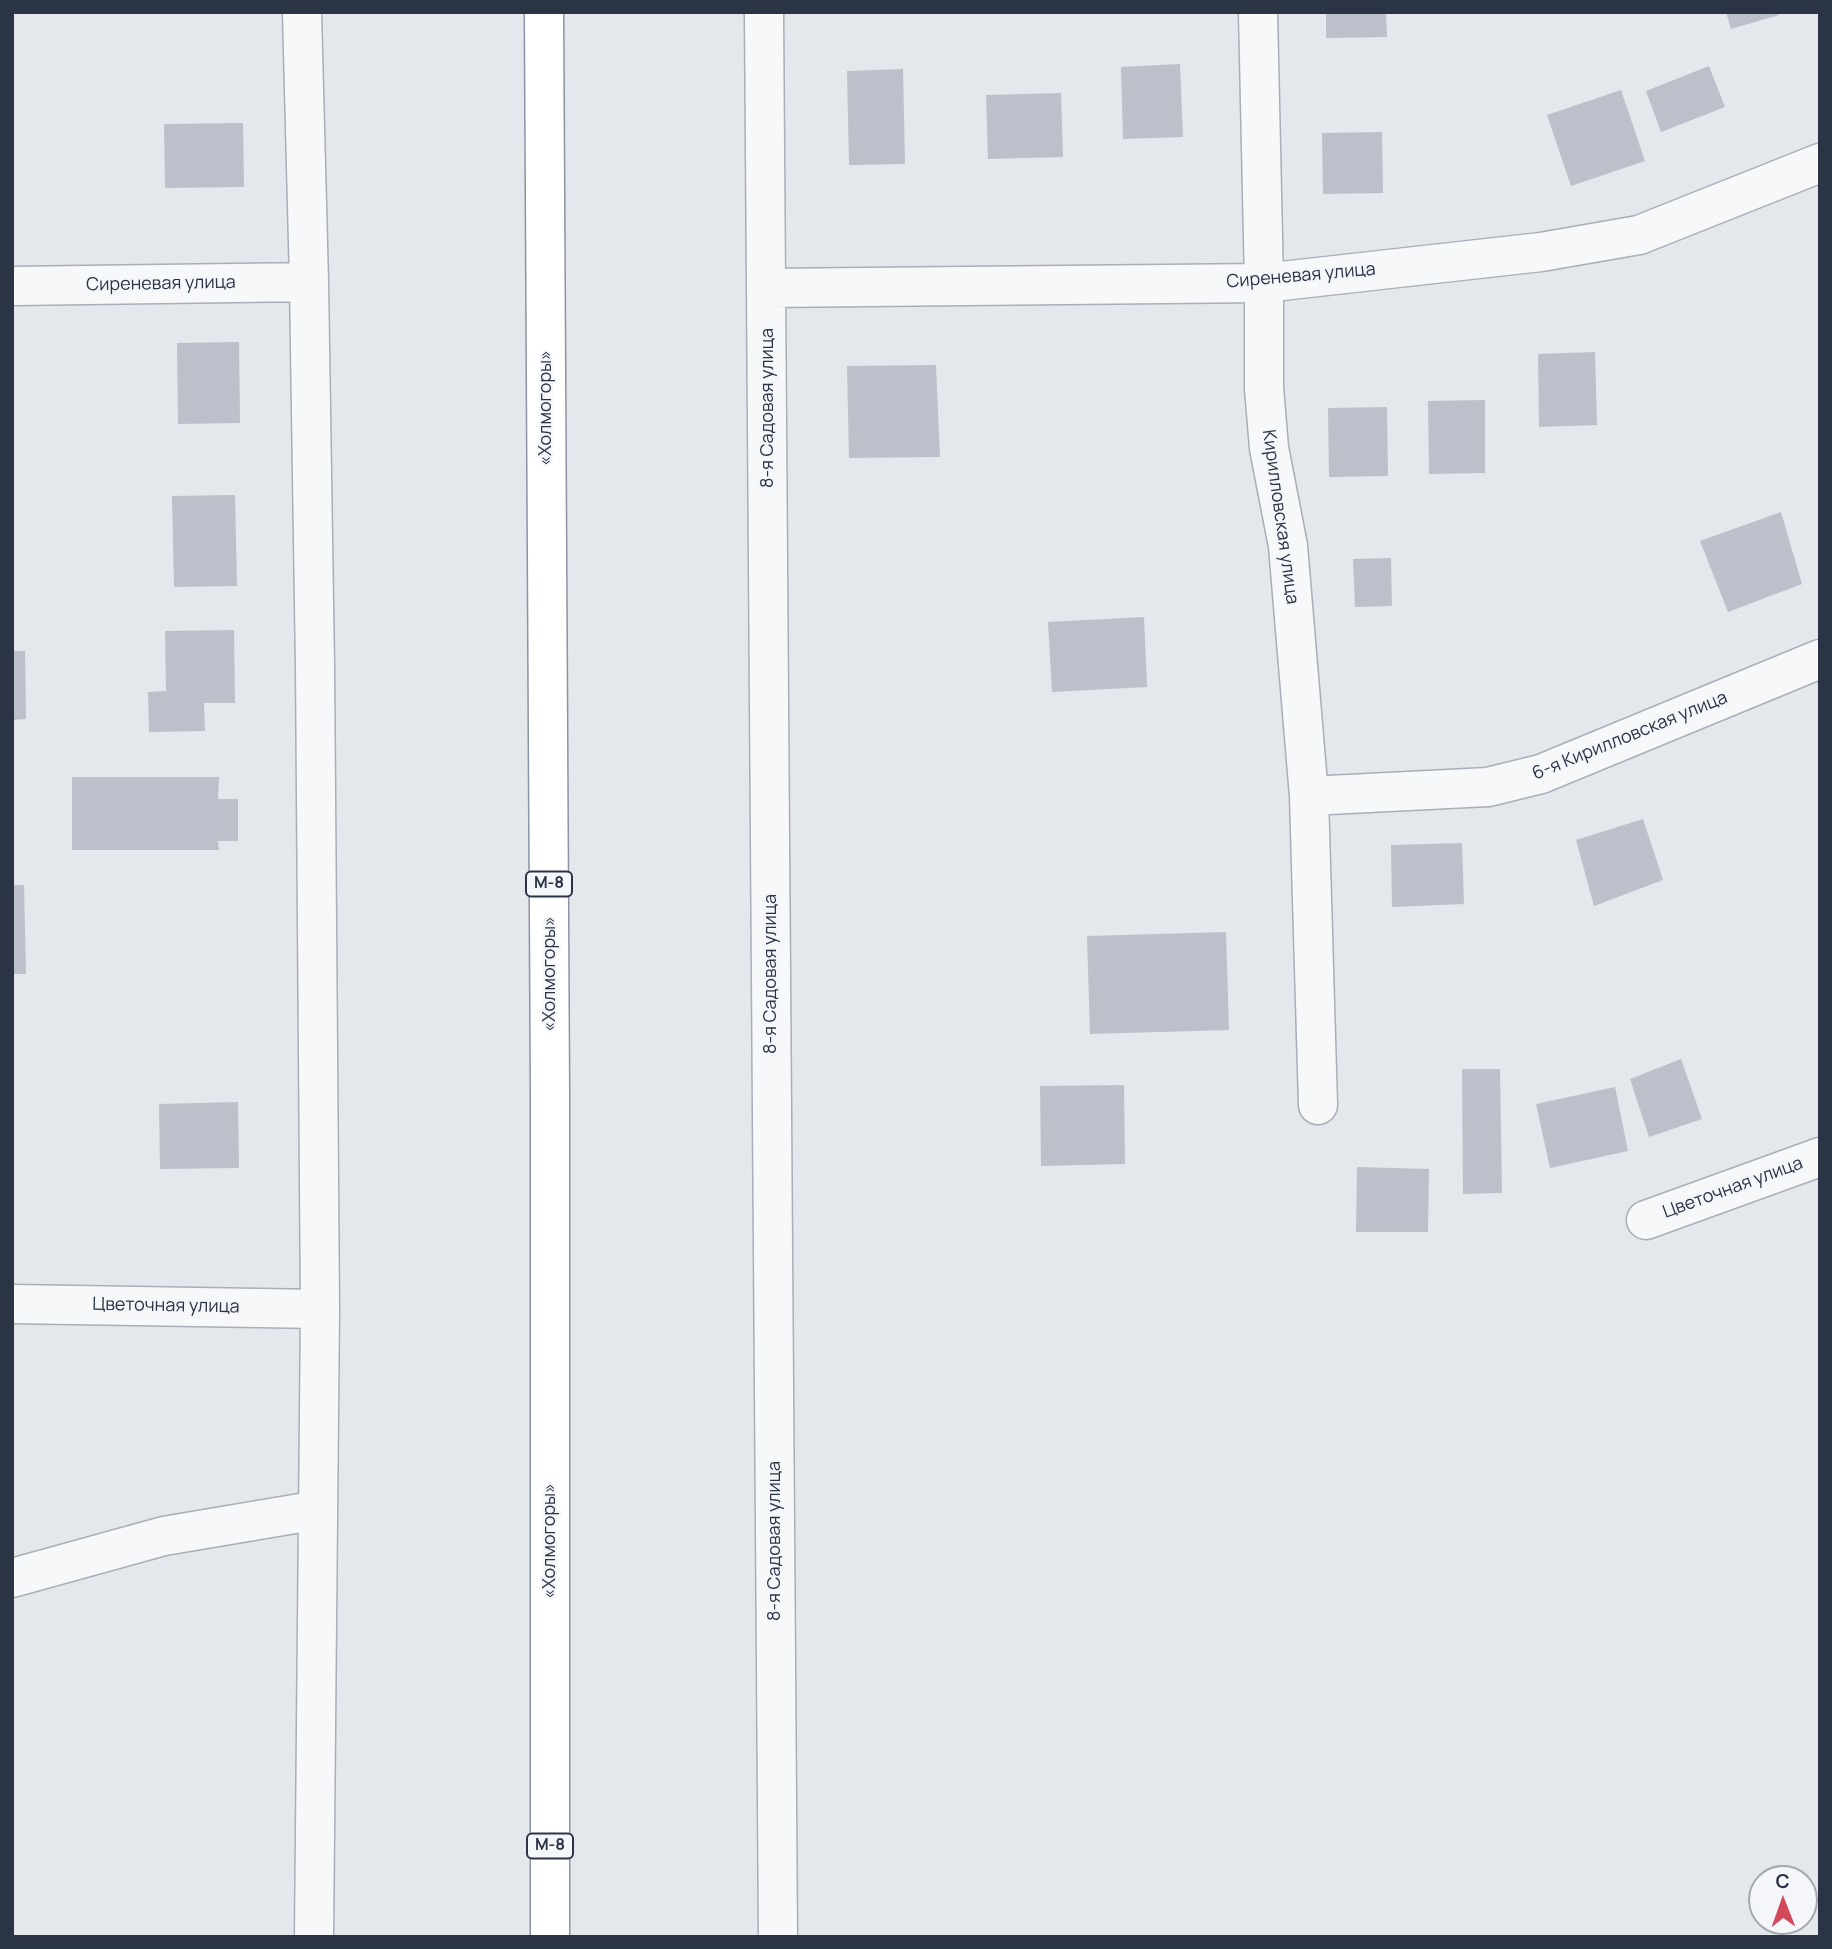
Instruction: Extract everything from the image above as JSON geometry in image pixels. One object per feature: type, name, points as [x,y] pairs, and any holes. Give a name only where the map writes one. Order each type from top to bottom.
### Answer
[{"type":"highway","name":"«Холмогоры»","points":[[544,12],[551,1094],[550,1937]]},
{"type":"street","points":[[302,12],[315,666],[320,1309],[314,1937]]},
{"type":"street","name":"8-я Садовая улица","points":[[764,12],[778,1937]]},
{"type":"street","name":"Кирилловская улица","points":[[1258,12],[1264,388],[1269,448],[1288,545],[1309,796],[1318,1105]]},
{"type":"street","name":"Сиреневая улица","points":[[767,288],[1264,283],[1541,253],[1639,235],[1820,163]]},
{"type":"street","name":"Сиреневая улица","points":[[12,286],[309,282]]},
{"type":"street","name":"6-я Кирилловская улица","points":[[1309,796],[1488,787],[1541,774],[1820,659]]},
{"type":"street","name":"Цветочная улица","points":[[1646,1220],[1820,1157]]},
{"type":"street","name":"Цветочная улица","points":[[12,1304],[320,1309]]},
{"type":"street","points":[[12,1578],[164,1535],[318,1510]]},
{"type":"building","points":[[1326,12],[1386,12],[1387,37],[1326,38]]},
{"type":"building","points":[[1726,12],[1778,12],[1779,15],[1731,29]]},
{"type":"building","points":[[1180,64],[1183,137],[1123,139],[1121,67]]},
{"type":"building","points":[[1709,66],[1725,107],[1661,132],[1646,91]]},
{"type":"building","points":[[903,69],[905,164],[849,165],[847,71]]},
{"type":"building","points":[[1621,90],[1645,161],[1571,186],[1547,115]]},
{"type":"building","points":[[1061,93],[1063,157],[988,159],[986,95]]},
{"type":"building","points":[[243,123],[244,187],[165,188],[164,124]]},
{"type":"building","points":[[1382,132],[1383,193],[1323,194],[1322,133]]},
{"type":"building","points":[[239,342],[240,423],[178,424],[177,343]]},
{"type":"building","points":[[1595,352],[1597,425],[1539,427],[1538,354]]},
{"type":"building","points":[[936,365],[940,457],[849,458],[847,366]]},
{"type":"building","points":[[1485,400],[1485,473],[1429,474],[1428,401]]},
{"type":"building","points":[[1387,407],[1388,476],[1329,477],[1328,408]]},
{"type":"building","points":[[235,495],[237,586],[174,587],[172,496]]},
{"type":"building","points":[[1781,512],[1802,584],[1728,612],[1700,541]]},
{"type":"building","points":[[1391,558],[1392,606],[1355,607],[1353,559]]},
{"type":"building","points":[[1144,617],[1147,687],[1052,692],[1048,622]]},
{"type":"building","points":[[234,630],[235,703],[204,703],[205,731],[149,732],[148,692],[166,691],[165,631]]},
{"type":"building","points":[[12,651],[25,651],[26,719],[12,720]]},
{"type":"building","points":[[72,777],[219,777],[218,799],[238,799],[238,841],[218,841],[219,850],[72,850]]},
{"type":"building","points":[[1643,819],[1663,880],[1594,906],[1576,840]]},
{"type":"building","points":[[1462,843],[1464,904],[1392,907],[1391,845]]},
{"type":"building","points":[[12,885],[24,885],[26,974],[12,974]]},
{"type":"building","points":[[1226,932],[1229,1030],[1090,1034],[1087,936]]},
{"type":"building","points":[[1681,1059],[1702,1119],[1649,1137],[1630,1079]]},
{"type":"building","points":[[1462,1069],[1500,1069],[1502,1193],[1463,1194]]},
{"type":"building","points":[[1124,1085],[1125,1164],[1041,1166],[1040,1086]]},
{"type":"building","points":[[1615,1087],[1628,1151],[1550,1168],[1536,1104]]},
{"type":"building","points":[[238,1102],[239,1168],[160,1169],[159,1104]]},
{"type":"building","points":[[1357,1167],[1429,1169],[1428,1232],[1356,1232]]}]
